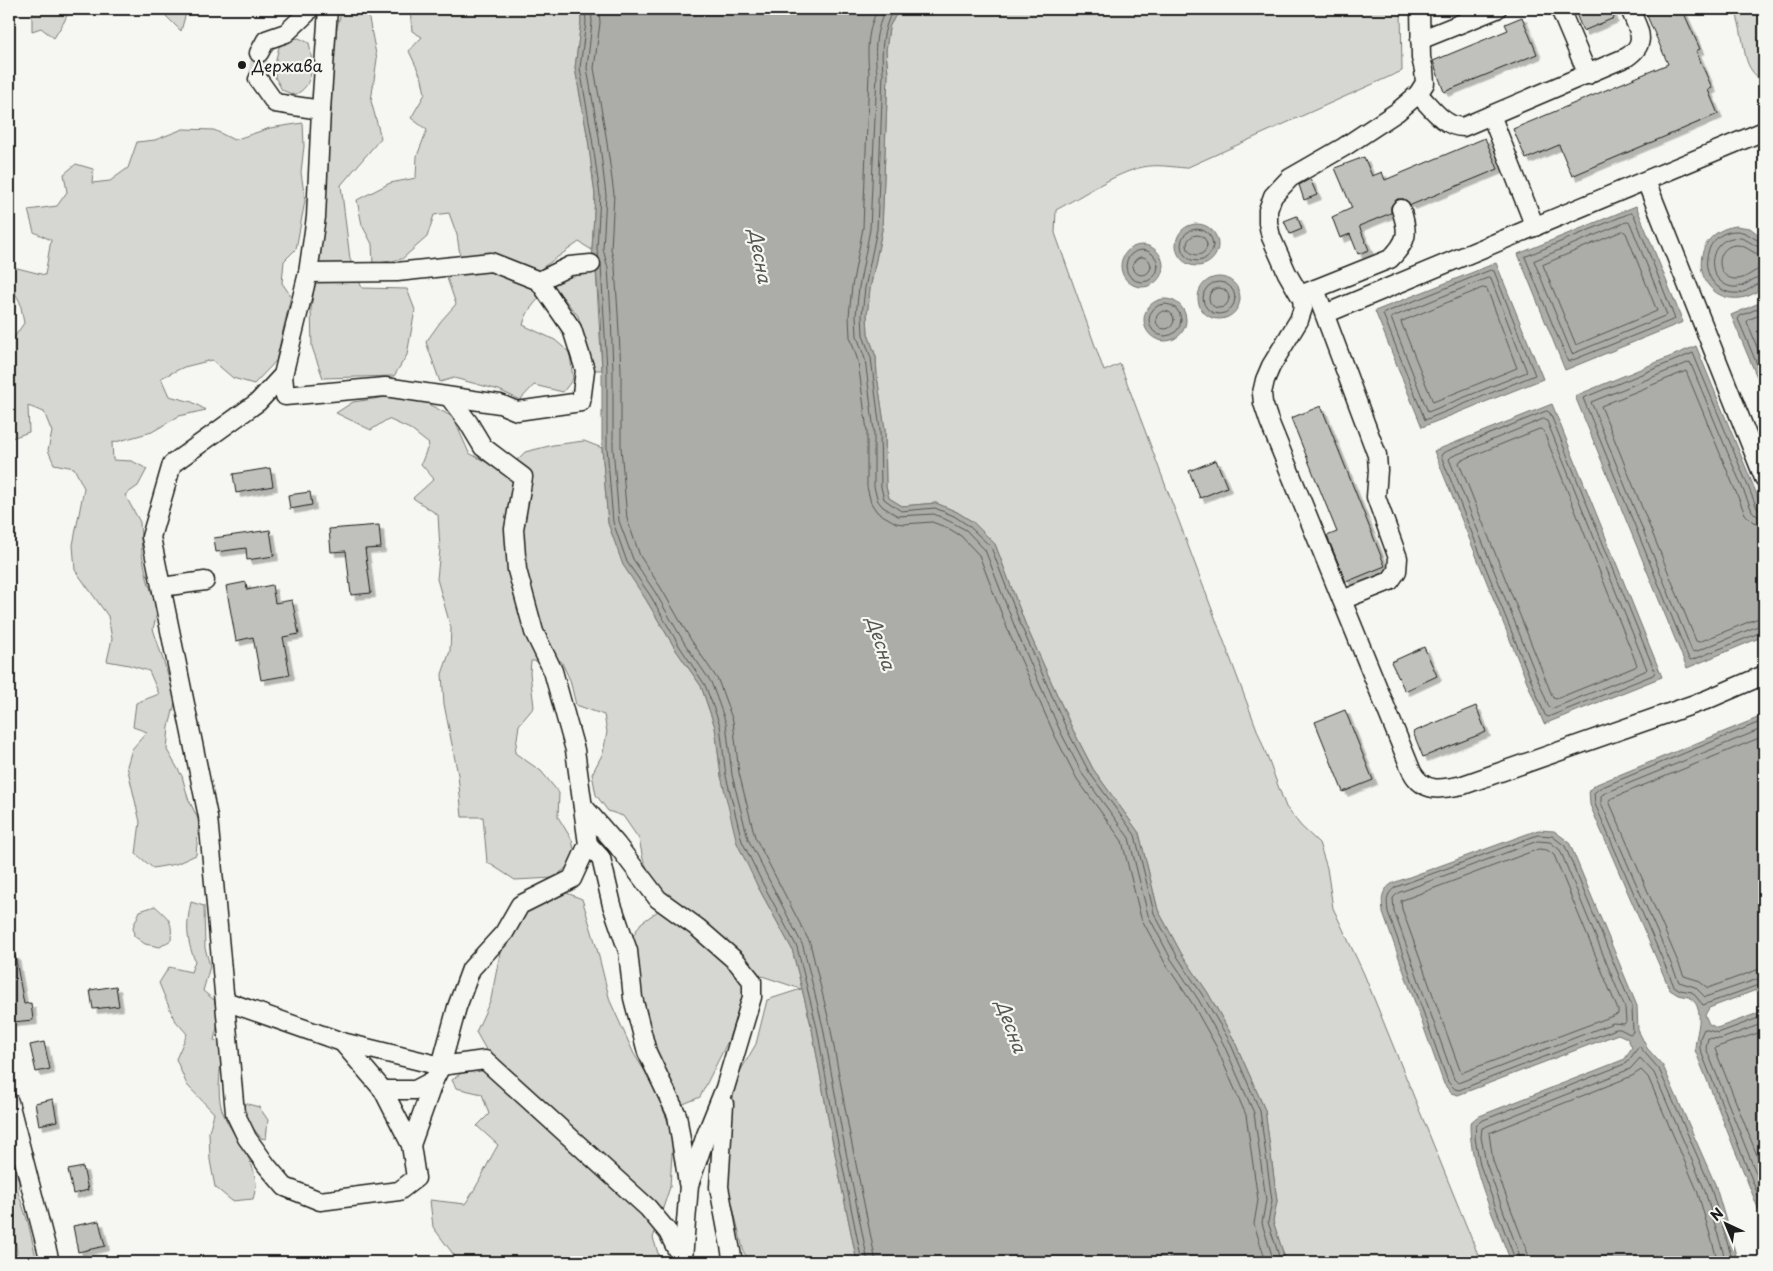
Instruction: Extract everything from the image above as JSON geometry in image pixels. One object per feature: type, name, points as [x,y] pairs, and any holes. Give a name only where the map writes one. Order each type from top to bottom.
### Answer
[{"type":"street","points":[[259,53],[266,40],[286,32],[309,9]]},
{"type":"street","points":[[308,273],[397,272],[491,262],[539,281],[572,329],[585,370],[581,402],[517,411],[500,404],[385,387],[285,396],[283,375],[308,273],[316,217],[328,9]]},
{"type":"street","points":[[1342,600],[1390,581],[1397,571],[1398,558],[1376,497],[1377,455],[1324,314],[1307,292],[1287,273],[1271,238],[1268,210],[1273,196],[1290,178],[1344,147],[1397,112],[1418,94],[1425,83],[1421,58],[1420,9]]},
{"type":"street","points":[[1420,40],[1497,9]]},
{"type":"street","points":[[1560,9],[1588,75]]},
{"type":"street","points":[[1418,94],[1447,124],[1463,127],[1620,61],[1636,51],[1640,44],[1640,36],[1630,9]]},
{"type":"street","points":[[258,79],[275,103],[321,110]]},
{"type":"street","points":[[1491,115],[1535,227]]},
{"type":"street","points":[[1324,314],[1764,131]]},
{"type":"street","points":[[1646,181],[1764,478]]},
{"type":"street","points":[[1401,209],[1407,226],[1405,238],[1400,249],[1390,259],[1307,292],[1302,299],[1303,308],[1299,320],[1271,366],[1262,393],[1269,422],[1415,778],[1424,787],[1437,790],[1463,785],[1706,700],[1764,675]]},
{"type":"street","points":[[539,281],[570,266],[591,264]]},
{"type":"street","points":[[283,375],[258,402],[172,464],[151,537],[208,817],[235,1113],[247,1138],[285,1187],[320,1201],[400,1191],[416,1178],[411,1145],[384,1090],[342,1042]]},
{"type":"street","points":[[411,1145],[437,1073],[457,1007],[472,969],[504,933],[520,905],[572,879],[588,844],[575,750],[553,671],[534,632],[517,570],[514,529],[523,477],[483,447],[468,422],[450,398]]},
{"type":"street","points":[[162,587],[205,581]]},
{"type":"street","points":[[583,806],[617,845],[658,899],[698,928],[737,962],[752,981],[752,997],[725,1088],[689,1185]]},
{"type":"street","points":[[588,844],[601,858],[612,905],[628,951],[633,998],[647,1052],[678,1116],[689,1185],[683,1261]]},
{"type":"street","points":[[225,1001],[437,1073]]},
{"type":"street","points":[[384,1090],[415,1090],[437,1073],[485,1060],[648,1208],[668,1232],[683,1261]]},
{"type":"street","points":[[725,1088],[719,1187],[733,1262]]},
{"type":"street","points":[[9,1102],[50,1262]]},
{"type":"shaded area","points":[[36,9],[70,9],[54,38],[41,28],[32,31],[32,15]]},
{"type":"shaded area","points":[[159,9],[187,9],[181,31]]},
{"type":"shaded area","points":[[342,9],[367,9],[377,59],[371,101],[381,138],[341,185],[350,259],[362,288],[407,289],[415,310],[407,355],[394,376],[323,378],[312,347],[311,309],[322,233],[336,31]]},
{"type":"shaded area","points":[[410,9],[580,9],[581,21],[575,68],[588,139],[595,195],[592,250],[579,242],[542,268],[571,275],[596,270],[602,370],[592,370],[578,316],[553,285],[531,308],[523,325],[555,340],[570,353],[573,379],[563,392],[534,385],[520,400],[499,390],[454,378],[440,382],[426,342],[456,304],[447,278],[460,255],[457,235],[449,213],[434,215],[427,237],[402,259],[373,264],[372,244],[362,225],[357,200],[390,183],[416,178],[417,156],[427,130],[411,118],[425,94],[422,79],[409,51],[422,37],[412,31]]},
{"type":"shaded area","points":[[899,9],[1401,9],[1402,71],[1186,168],[1148,166],[1121,174],[1056,210],[1055,233],[1104,371],[1120,364],[1286,807],[1301,826],[1319,843],[1327,868],[1333,908],[1364,974],[1481,1262],[1286,1262],[1273,1221],[1277,1201],[1265,1110],[1233,1038],[1208,993],[1181,953],[1158,910],[1139,833],[1093,769],[1072,728],[1026,626],[995,544],[973,522],[957,512],[936,503],[902,506],[889,498],[886,487],[885,430],[876,357],[868,334],[867,315],[870,289],[882,230],[888,73],[886,51],[889,27]]},
{"type":"shaded area","points":[[1735,9],[1764,9],[1764,82],[1753,72],[1747,62]]},
{"type":"shaded area","points":[[299,38],[309,43],[312,66],[306,86],[294,95],[282,90],[275,77],[276,59],[279,47],[287,40]]},
{"type":"shaded area","points":[[303,123],[304,146],[301,172],[305,201],[296,249],[284,261],[282,283],[291,296],[276,361],[254,384],[233,378],[212,360],[184,367],[161,378],[169,396],[192,402],[206,410],[179,416],[152,432],[112,443],[113,460],[132,461],[147,469],[138,486],[125,495],[140,522],[142,554],[148,582],[158,609],[153,629],[176,699],[169,727],[167,750],[182,776],[188,798],[199,821],[196,855],[176,864],[153,868],[136,854],[140,822],[127,766],[132,749],[147,732],[133,727],[136,703],[159,694],[149,671],[107,661],[112,639],[108,616],[75,570],[73,545],[84,488],[74,468],[54,464],[48,450],[52,432],[44,412],[28,406],[29,432],[9,439],[9,345],[24,323],[20,302],[12,288],[9,288],[9,269],[13,267],[45,275],[51,240],[34,232],[28,210],[57,206],[67,192],[64,174],[76,164],[93,169],[92,183],[110,181],[128,168],[137,142],[155,140],[183,129],[214,130],[234,140],[270,128]]},
{"type":"shaded area","points":[[387,397],[417,398],[453,417],[469,453],[505,472],[525,452],[553,445],[584,441],[602,448],[608,523],[623,564],[676,650],[701,686],[715,727],[721,776],[757,885],[792,949],[812,1029],[857,1262],[752,1262],[744,1253],[726,1179],[735,1080],[756,1044],[767,1000],[801,989],[762,976],[741,1002],[728,1041],[700,1097],[674,1108],[629,1024],[627,980],[622,953],[641,923],[658,911],[651,877],[643,859],[639,839],[623,816],[608,811],[596,795],[592,774],[603,753],[607,732],[604,715],[576,705],[570,680],[561,661],[531,661],[530,673],[534,707],[519,725],[515,753],[541,771],[559,793],[558,817],[572,840],[576,859],[554,878],[515,880],[487,862],[483,817],[462,817],[458,775],[444,704],[442,674],[450,651],[451,628],[437,579],[440,549],[438,515],[413,498],[434,479],[421,464],[429,444],[410,429],[388,419],[371,430],[336,413],[353,402]]},
{"type":"shaded area","points":[[562,891],[582,899],[610,1001],[634,1054],[655,1087],[673,1136],[670,1187],[653,1238],[661,1262],[459,1262],[433,1227],[430,1200],[465,1204],[498,1145],[477,1126],[489,1114],[482,1094],[456,1088],[452,1080],[488,1053],[476,1032],[491,999],[500,953],[523,909]]},
{"type":"shaded area","points":[[191,902],[204,906],[205,948],[210,966],[203,991],[218,1003],[218,1023],[214,1040],[223,1044],[220,1103],[226,1119],[251,1164],[256,1184],[253,1199],[232,1201],[215,1187],[210,1160],[209,1132],[214,1113],[187,1085],[176,1059],[187,1034],[174,1019],[159,983],[169,967],[191,972],[195,961],[188,932]]},
{"type":"shaded area","points":[[155,906],[169,920],[171,928],[171,940],[160,947],[145,944],[134,936],[133,927],[140,911]]},
{"type":"shaded area","points":[[244,1103],[259,1107],[268,1120],[266,1139],[261,1138],[245,1118]]},
{"type":"shaded area","points":[[9,1131],[20,1171],[18,1192],[28,1222],[37,1262],[12,1262],[17,1253],[9,1198]]},
{"type":"water","name":"Десна","points":[[580,9],[899,9],[889,27],[886,51],[888,73],[882,230],[870,289],[867,315],[868,334],[876,357],[885,430],[886,487],[889,498],[902,506],[936,503],[957,512],[973,522],[995,544],[1026,626],[1072,728],[1093,769],[1139,833],[1158,910],[1181,953],[1208,993],[1233,1038],[1265,1110],[1277,1201],[1273,1221],[1286,1262],[857,1262],[812,1029],[792,949],[757,885],[737,843],[721,776],[715,727],[701,686],[676,650],[623,565],[608,523],[602,448],[600,315],[596,270],[592,250],[595,195],[588,139],[575,68],[581,21]]},
{"type":"water","points":[[1636,206],[1683,322],[1565,370],[1518,254]]},
{"type":"water","points":[[1197,224],[1212,230],[1218,245],[1212,260],[1197,266],[1182,260],[1176,245],[1182,230]]},
{"type":"water","points":[[1736,226],[1750,228],[1764,239],[1764,285],[1754,293],[1741,298],[1725,297],[1713,290],[1705,280],[1701,267],[1702,253],[1708,241],[1719,231]]},
{"type":"water","points":[[1142,245],[1157,251],[1163,266],[1157,281],[1142,287],[1127,281],[1121,266],[1127,251]]},
{"type":"water","points":[[1496,263],[1543,379],[1422,427],[1375,311]]},
{"type":"water","points":[[1219,277],[1234,283],[1240,298],[1234,313],[1219,319],[1204,313],[1198,298],[1204,283]]},
{"type":"water","points":[[1165,299],[1180,305],[1186,320],[1180,335],[1165,341],[1150,335],[1144,320],[1150,305]]},
{"type":"water","points":[[1764,301],[1764,394],[1731,315]]},
{"type":"water","points":[[1696,346],[1764,512],[1764,636],[1687,668],[1575,396]]},
{"type":"water","points":[[1552,404],[1662,677],[1544,724],[1434,451]]},
{"type":"water","points":[[1764,717],[1764,987],[1709,1008],[1705,1015],[1709,1024],[1717,1028],[1764,1011],[1764,1223],[1695,1050],[1699,1022],[1697,1006],[1689,997],[1678,995],[1670,990],[1590,805],[1589,790],[1597,784]]},
{"type":"water","points":[[1538,830],[1554,831],[1569,842],[1637,1006],[1638,1030],[1647,1048],[1663,1066],[1715,1184],[1738,1262],[1511,1262],[1484,1194],[1474,1158],[1470,1123],[1477,1117],[1625,1059],[1632,1047],[1627,1038],[1618,1034],[1458,1095],[1451,1093],[1444,1084],[1383,913],[1382,899],[1386,889],[1393,883]]},
{"type":"building","points":[[1574,9],[1611,9],[1614,18],[1583,31]]},
{"type":"building","points":[[1644,9],[1682,9],[1700,49],[1696,51],[1712,88],[1708,90],[1718,114],[1572,176],[1559,145],[1526,159],[1513,129],[1668,64]]},
{"type":"building","points":[[1522,17],[1537,54],[1444,92],[1433,61],[1508,30],[1505,24]]},
{"type":"building","points":[[1485,138],[1498,169],[1411,205],[1404,199],[1397,199],[1391,206],[1391,213],[1359,226],[1369,250],[1358,254],[1350,234],[1340,238],[1332,217],[1352,208],[1335,168],[1364,157],[1372,176],[1382,172],[1385,180]]},
{"type":"building","points":[[1310,179],[1317,195],[1304,200],[1299,185]]},
{"type":"building","points":[[1297,216],[1302,229],[1290,234],[1284,221]]},
{"type":"building","points":[[1321,406],[1385,566],[1346,582],[1327,536],[1337,532],[1291,418]]},
{"type":"building","points":[[1216,460],[1227,487],[1200,498],[1189,471]]},
{"type":"building","points":[[270,468],[273,486],[236,493],[233,474]]},
{"type":"building","points":[[310,492],[312,505],[290,509],[288,495]]},
{"type":"building","points":[[379,525],[381,548],[365,549],[371,593],[351,595],[346,551],[331,552],[329,529]]},
{"type":"building","points":[[270,530],[274,556],[247,560],[246,548],[216,552],[214,538]]},
{"type":"building","points":[[246,582],[247,590],[272,585],[275,603],[292,600],[299,634],[283,637],[290,675],[261,680],[253,637],[236,641],[226,586]]},
{"type":"building","points":[[1424,647],[1437,676],[1405,691],[1391,662]]},
{"type":"building","points":[[1476,706],[1486,732],[1423,757],[1413,732]]},
{"type":"building","points":[[1345,710],[1373,780],[1343,792],[1315,722]]},
{"type":"building","points":[[15,955],[24,1004],[31,1003],[33,1020],[12,1022],[9,1004],[9,956]]},
{"type":"building","points":[[116,986],[119,1006],[93,1009],[90,990]]},
{"type":"building","points":[[44,1042],[50,1069],[36,1072],[30,1045]]},
{"type":"building","points":[[53,1099],[57,1121],[39,1125],[35,1103]]},
{"type":"building","points":[[83,1167],[88,1190],[73,1194],[68,1170]]},
{"type":"building","points":[[99,1221],[105,1246],[78,1252],[73,1226]]},
{"type":"tunnel","points":[[258,79],[259,53]]},
{"type":"place","name":"Держава","points":[[242,65]]}]
